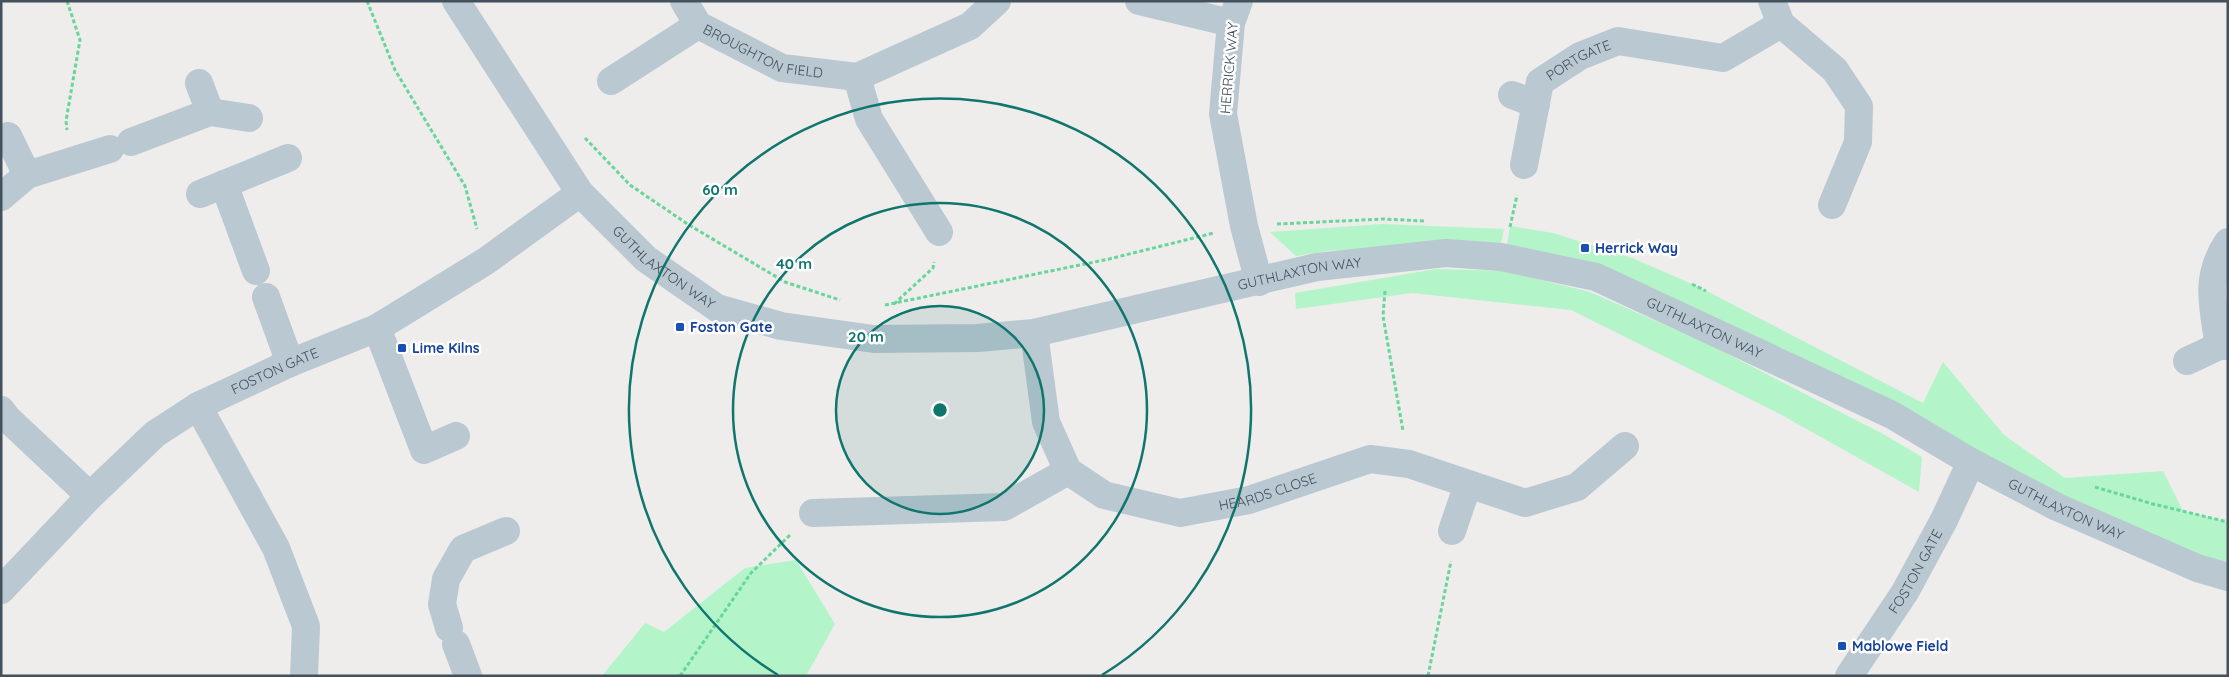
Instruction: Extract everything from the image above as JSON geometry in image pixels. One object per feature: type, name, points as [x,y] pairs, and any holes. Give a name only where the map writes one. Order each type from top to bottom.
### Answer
[{"type":"street","name":"GUTHLAXTON WAY","points":[[456,1],[580,193],[646,259],[717,308],[781,326],[874,339],[978,338],[1034,333],[1317,267],[1446,253],[1501,257],[1596,276],[1892,415],[1971,462],[2057,507],[2197,568],[2228,577]]},
{"type":"street","name":"BROUGHTON FIELD","points":[[684,1],[698,25],[782,68],[857,77]]},
{"type":"street","points":[[939,232],[869,119],[857,77],[970,26],[997,1]]},
{"type":"street","points":[[1139,1],[1235,12]]},
{"type":"street","name":"HERRICK WAY","points":[[1235,12],[1223,114],[1244,226],[1259,282]]},
{"type":"street","name":"PORTGATE","points":[[1524,165],[1524,100],[1540,82],[1580,56],[1618,41],[1723,58],[1777,13],[1835,70],[1859,106],[1858,142],[1832,205]]},
{"type":"street","points":[[611,81],[698,25]]},
{"type":"street","points":[[199,83],[210,112]]},
{"type":"street","points":[[1,197],[27,175],[120,145],[210,112],[249,118]]},
{"type":"street","points":[[8,136],[27,175]]},
{"type":"street","points":[[256,271],[212,189],[288,158]]},
{"type":"street","name":"FOSTON GATE","points":[[1,590],[90,496],[155,434],[198,406],[290,363],[377,328],[486,260],[580,193]]},
{"type":"street","points":[[2187,361],[2223,346],[2211,290],[2218,256],[2228,242]]},
{"type":"street","points":[[266,297],[290,363]]},
{"type":"street","points":[[377,328],[424,450],[456,436]]},
{"type":"street","points":[[813,513],[1004,507],[1068,471],[1046,422],[1034,333]]},
{"type":"street","points":[[198,406],[276,548],[306,626],[304,676]]},
{"type":"street","points":[[1,410],[8,420],[90,496]]},
{"type":"street","name":"HEARDS CLOSE","points":[[1068,471],[1104,495],[1180,513],[1249,500],[1370,459],[1409,464],[1525,503],[1577,487],[1625,446]]},
{"type":"street","name":"FOSTON GATE","points":[[1849,676],[1905,592],[1944,520],[1971,462]]},
{"type":"street","points":[[1452,531],[1468,484]]},
{"type":"street","points":[[468,676],[442,604],[446,579],[463,549],[506,531]]},
{"type":"path","points":[[67,1],[80,40],[66,122],[73,160]]},
{"type":"path","points":[[368,1],[395,70],[465,186],[486,260]]},
{"type":"path","points":[[1501,257],[1524,165]]},
{"type":"path","points":[[894,304],[933,268],[939,232]]},
{"type":"path","points":[[1386,259],[1383,316],[1409,464]]},
{"type":"path","points":[[680,676],[751,573],[813,513]]},
{"type":"path","points":[[1428,676],[1455,542],[1452,531]]},
{"type":"green space","points":[[1382,224],[1504,229],[1499,252],[1452,243],[1327,251],[1296,256],[1270,232]]},
{"type":"green space","points":[[1510,226],[1553,233],[1632,258],[1699,287],[1923,403],[1943,362],[2004,435],[2065,478],[2163,471],[2183,511],[2228,522],[2228,577],[1717,326],[1505,258]]},
{"type":"green space","points":[[1436,269],[1505,271],[1590,292],[1708,344],[1883,434],[1922,457],[1919,492],[1776,412],[1571,310],[1412,293],[1296,309],[1295,293]]},
{"type":"green space","points":[[796,560],[835,624],[806,676],[602,676],[645,623],[664,632],[745,568]]},
{"type":"place","name":"Herrick Way","points":[[1585,248]]},
{"type":"place","name":"Foston Gate","points":[[680,327]]},
{"type":"place","name":"Lime Kilns","points":[[402,348]]},
{"type":"place","name":"Mablowe Field","points":[[1842,646]]}]
